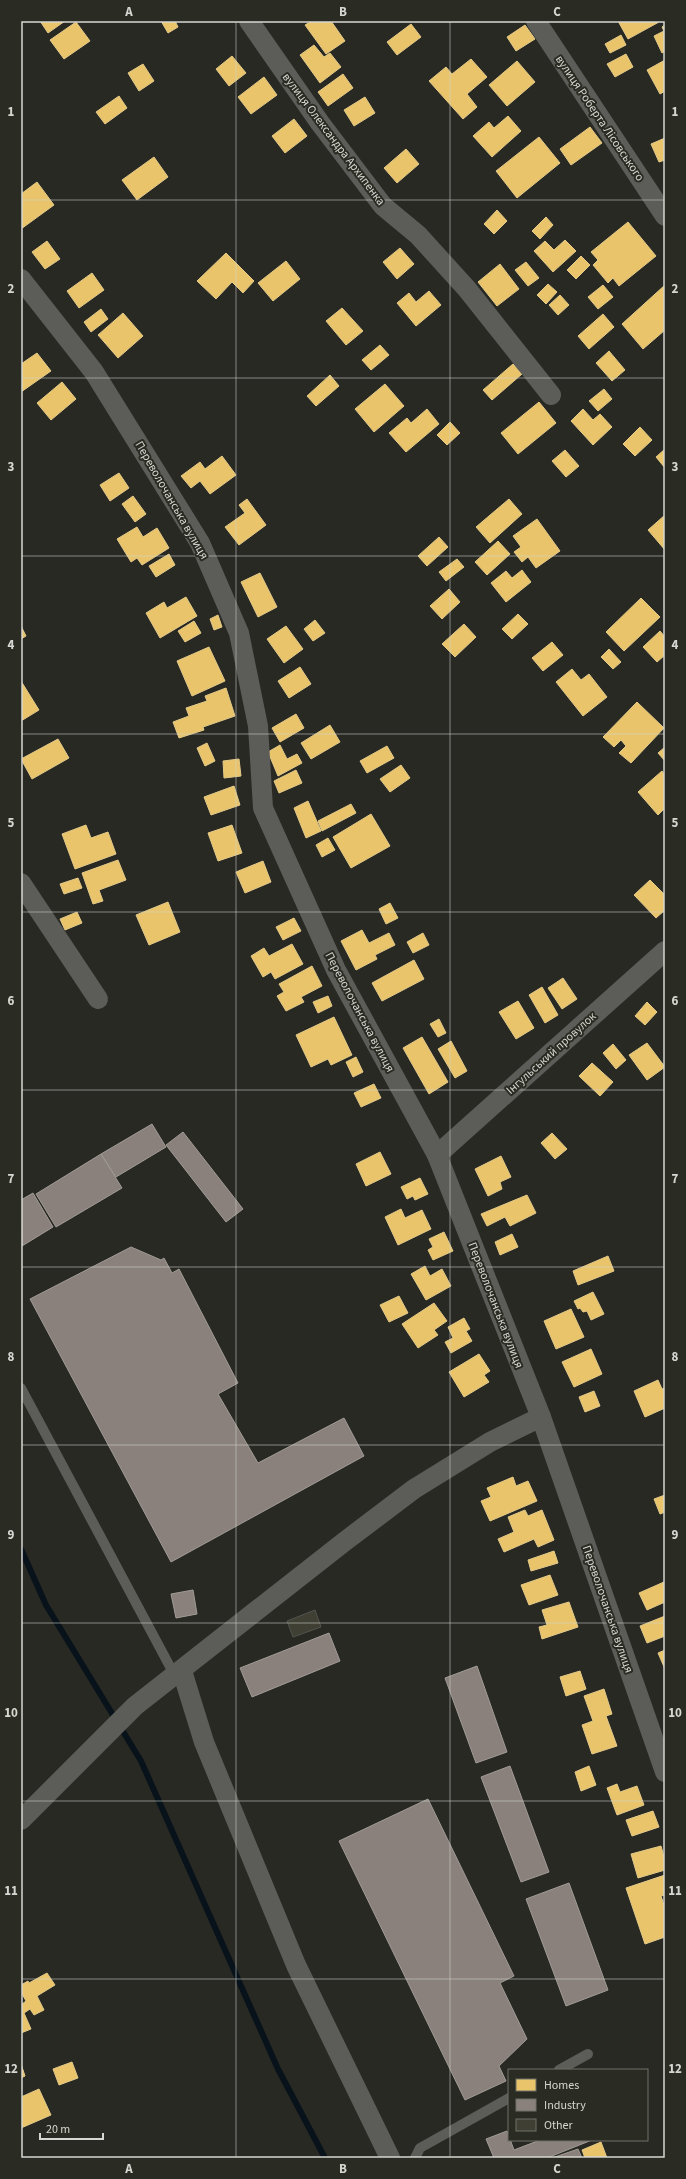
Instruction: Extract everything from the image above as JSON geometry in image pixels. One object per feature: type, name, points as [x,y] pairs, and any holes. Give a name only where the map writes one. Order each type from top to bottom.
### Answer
[{"type":"street","name":"вулиця Олександра Архипенка","points":[[248,21],[320,123],[383,206],[418,235],[467,289],[551,395]]},
{"type":"street","name":"вулиця Роберта Лісовського","points":[[536,21],[665,216]]},
{"type":"street","name":"Переволочанська вулиця","points":[[21,279],[94,372],[200,543],[239,633],[258,726],[263,808],[336,970],[437,1155],[541,1417],[665,1772]]},
{"type":"street","points":[[21,884],[98,999]]},
{"type":"street","name":"Інгульський провулок","points":[[437,1155],[665,951]]},
{"type":"street","points":[[21,1820],[135,1706],[414,1489],[490,1442],[541,1417]]},
{"type":"street","points":[[178,1674],[204,1742],[296,1965],[390,2158]]},
{"type":"lane","points":[[21,1388],[178,1674]]},
{"type":"lane","points":[[561,2069],[588,2054]]},
{"type":"lane","points":[[415,2158],[420,2148],[508,2099]]},
{"type":"building: Homes","points":[[40,21],[65,21],[48,33]]},
{"type":"building: Homes","points":[[161,21],[175,21],[178,27],[168,33]]},
{"type":"building: Homes","points":[[312,21],[331,21],[345,41],[326,54],[305,25]]},
{"type":"building: Homes","points":[[618,21],[658,21],[659,22],[628,39]]},
{"type":"building: Homes","points":[[76,22],[90,41],[64,59],[50,40]]},
{"type":"building: Homes","points":[[411,24],[421,37],[397,55],[387,42]]},
{"type":"building: Homes","points":[[525,25],[535,39],[516,51],[507,37]]},
{"type":"building: Homes","points":[[665,25],[665,51],[662,53],[654,36],[664,31],[662,27]]},
{"type":"building: Homes","points":[[621,35],[626,45],[610,53],[605,44]]},
{"type":"building: Homes","points":[[314,45],[324,57],[330,53],[341,67],[320,83],[300,55]]},
{"type":"building: Homes","points":[[626,54],[633,67],[615,77],[607,64]]},
{"type":"building: Homes","points":[[232,56],[246,73],[229,86],[216,69]]},
{"type":"building: Homes","points":[[471,59],[487,77],[467,94],[477,107],[463,119],[429,81],[446,67],[452,74]]},
{"type":"building: Homes","points":[[665,60],[665,91],[660,94],[647,70]]},
{"type":"building: Homes","points":[[517,61],[535,82],[507,106],[489,85]]},
{"type":"building: Homes","points":[[143,64],[154,81],[139,91],[128,73]]},
{"type":"building: Homes","points":[[343,74],[353,88],[328,106],[318,92]]},
{"type":"building: Homes","points":[[264,77],[277,95],[251,114],[238,97]]},
{"type":"building: Homes","points":[[119,96],[127,108],[105,124],[96,112]]},
{"type":"building: Homes","points":[[365,97],[375,113],[354,126],[344,110]]},
{"type":"building: Homes","points":[[508,116],[521,131],[492,157],[473,136],[489,122],[494,128]]},
{"type":"building: Homes","points":[[294,119],[307,136],[285,153],[272,136]]},
{"type":"building: Homes","points":[[590,127],[602,143],[571,165],[560,149]]},
{"type":"building: Homes","points":[[539,137],[560,163],[517,198],[496,171]]},
{"type":"building: Homes","points":[[665,138],[665,160],[659,162],[651,144]]},
{"type":"building: Homes","points":[[406,149],[419,164],[397,183],[384,168]]},
{"type":"building: Homes","points":[[154,157],[168,177],[137,200],[122,180]]},
{"type":"building: Homes","points":[[37,182],[54,205],[21,229],[21,194]]},
{"type":"building: Homes","points":[[497,210],[507,221],[494,234],[484,224]]},
{"type":"building: Homes","points":[[546,217],[553,225],[540,239],[532,231]]},
{"type":"building: Homes","points":[[628,222],[656,256],[619,286],[613,278],[608,283],[593,265],[598,260],[591,252]]},
{"type":"building: Homes","points":[[565,240],[576,251],[553,272],[534,251],[545,241],[554,250]]},
{"type":"building: Homes","points":[[47,241],[60,259],[45,269],[32,252]]},
{"type":"building: Homes","points":[[400,248],[414,264],[397,279],[383,262]]},
{"type":"building: Homes","points":[[226,253],[254,281],[243,293],[232,282],[216,299],[197,281]]},
{"type":"building: Homes","points":[[581,256],[590,265],[576,279],[567,270]]},
{"type":"building: Homes","points":[[286,261],[300,279],[273,301],[258,283]]},
{"type":"building: Homes","points":[[526,262],[539,278],[528,286],[515,270]]},
{"type":"building: Homes","points":[[500,264],[519,289],[497,306],[478,282]]},
{"type":"building: Homes","points":[[92,273],[104,290],[79,308],[67,291]]},
{"type":"building: Homes","points":[[548,284],[557,292],[546,304],[537,295]]},
{"type":"building: Homes","points":[[603,285],[613,297],[598,309],[588,297]]},
{"type":"building: Homes","points":[[665,285],[665,330],[643,349],[622,324]]},
{"type":"building: Homes","points":[[429,291],[441,305],[416,326],[397,303],[409,293],[416,302]]},
{"type":"building: Homes","points":[[560,295],[569,305],[558,315],[549,305]]},
{"type":"building: Homes","points":[[342,308],[363,331],[346,345],[326,321]]},
{"type":"building: Homes","points":[[101,309],[108,319],[91,332],[84,322]]},
{"type":"building: Homes","points":[[123,313],[143,336],[118,358],[98,335]]},
{"type":"building: Homes","points":[[603,314],[614,327],[589,349],[578,336]]},
{"type":"building: Homes","points":[[380,345],[389,355],[371,370],[362,360]]},
{"type":"building: Homes","points":[[609,351],[625,370],[612,381],[596,363]]},
{"type":"building: Homes","points":[[37,353],[51,371],[21,392],[21,364]]},
{"type":"building: Homes","points":[[513,364],[522,374],[492,400],[483,390]]},
{"type":"building: Homes","points":[[330,375],[339,386],[316,406],[307,396]]},
{"type":"building: Homes","points":[[62,382],[76,399],[51,420],[37,403]]},
{"type":"building: Homes","points":[[385,384],[404,406],[374,432],[355,409]]},
{"type":"building: Homes","points":[[604,389],[612,399],[598,411],[589,401]]},
{"type":"building: Homes","points":[[539,402],[556,423],[518,454],[501,433]]},
{"type":"building: Homes","points":[[427,409],[439,424],[406,452],[389,433],[407,418],[411,423]]},
{"type":"building: Homes","points":[[583,409],[593,420],[600,414],[612,427],[593,445],[571,421]]},
{"type":"building: Homes","points":[[450,422],[460,433],[447,445],[437,435]]},
{"type":"building: Homes","points":[[640,427],[652,440],[635,456],[623,444]]},
{"type":"building: Homes","points":[[665,449],[665,468],[656,457]]},
{"type":"building: Homes","points":[[565,450],[579,466],[566,477],[552,461]]},
{"type":"building: Homes","points":[[222,456],[236,475],[210,494],[200,481],[191,488],[181,476],[200,462],[205,469]]},
{"type":"building: Homes","points":[[119,473],[129,488],[110,501],[100,485]]},
{"type":"building: Homes","points":[[133,496],[146,514],[135,522],[122,504]]},
{"type":"building: Homes","points":[[247,499],[266,525],[239,545],[225,527],[245,513],[239,505]]},
{"type":"building: Homes","points":[[509,499],[522,514],[490,543],[476,527]]},
{"type":"building: Homes","points":[[665,515],[665,550],[648,530]]},
{"type":"building: Homes","points":[[537,519],[560,551],[536,568],[528,557],[522,562],[514,552],[521,547],[513,536]]},
{"type":"building: Homes","points":[[137,527],[143,537],[157,528],[169,548],[142,565],[137,558],[131,562],[117,539]]},
{"type":"building: Homes","points":[[439,537],[448,547],[427,566],[418,556]]},
{"type":"building: Homes","points":[[498,541],[510,554],[487,575],[475,562]]},
{"type":"building: Homes","points":[[169,554],[175,565],[156,577],[149,566]]},
{"type":"building: Homes","points":[[457,559],[464,567],[446,581],[439,572]]},
{"type":"building: Homes","points":[[522,570],[531,582],[506,602],[491,583],[506,571],[512,578]]},
{"type":"building: Homes","points":[[260,573],[277,607],[258,617],[241,582]]},
{"type":"building: Homes","points":[[449,589],[460,602],[442,619],[430,606]]},
{"type":"building: Homes","points":[[186,597],[197,616],[160,638],[146,613],[164,602],[167,608]]},
{"type":"building: Homes","points":[[641,598],[660,617],[624,651],[606,632]]},
{"type":"building: Homes","points":[[518,614],[528,624],[512,639],[502,629]]},
{"type":"building: Homes","points":[[218,615],[222,627],[214,630],[210,619]]},
{"type":"building: Homes","points":[[315,620],[325,633],[313,641],[304,629]]},
{"type":"building: Homes","points":[[194,621],[201,633],[185,642],[178,631]]},
{"type":"building: Homes","points":[[464,624],[476,637],[455,657],[442,644]]},
{"type":"building: Homes","points":[[21,626],[26,636],[21,639]]},
{"type":"building: Homes","points":[[286,626],[303,649],[284,663],[267,639]]},
{"type":"building: Homes","points":[[660,631],[665,637],[665,655],[657,662],[643,647]]},
{"type":"building: Homes","points":[[552,642],[563,655],[543,671],[532,658]]},
{"type":"building: Homes","points":[[209,647],[225,681],[192,696],[177,661]]},
{"type":"building: Homes","points":[[609,649],[621,662],[613,669],[601,657]]},
{"type":"building: Homes","points":[[300,667],[311,684],[289,698],[278,681]]},
{"type":"building: Homes","points":[[572,669],[581,680],[589,674],[607,697],[583,716],[556,682]]},
{"type":"building: Homes","points":[[21,681],[39,710],[21,721]]},
{"type":"building: Homes","points":[[226,688],[235,716],[203,727],[204,730],[179,738],[173,722],[189,716],[186,708],[207,701],[205,696]]},
{"type":"building: Homes","points":[[637,702],[664,728],[631,763],[619,753],[626,746],[621,740],[614,747],[603,737]]},
{"type":"building: Homes","points":[[296,714],[304,728],[280,742],[272,728]]},
{"type":"building: Homes","points":[[330,725],[340,742],[311,759],[301,743]]},
{"type":"building: Homes","points":[[58,739],[69,758],[32,779],[21,759]]},
{"type":"building: Homes","points":[[207,743],[215,761],[205,766],[197,748]]},
{"type":"building: Homes","points":[[280,745],[287,759],[297,754],[302,763],[278,776],[268,752]]},
{"type":"building: Homes","points":[[387,746],[394,758],[367,773],[360,761]]},
{"type":"building: Homes","points":[[665,747],[665,761],[658,753]]},
{"type":"building: Homes","points":[[239,759],[241,776],[224,778],[223,761]]},
{"type":"building: Homes","points":[[401,765],[410,778],[390,792],[380,779]]},
{"type":"building: Homes","points":[[296,770],[302,783],[279,793],[274,781]]},
{"type":"building: Homes","points":[[662,771],[665,775],[665,808],[658,815],[638,792]]},
{"type":"building: Homes","points":[[234,786],[240,805],[211,815],[204,797]]},
{"type":"building: Homes","points":[[308,801],[321,831],[306,838],[294,808]]},
{"type":"building: Homes","points":[[351,804],[356,813],[322,831],[318,821]]},
{"type":"building: Homes","points":[[371,814],[390,846],[351,868],[333,837]]},
{"type":"building: Homes","points":[[86,825],[91,838],[108,832],[116,854],[75,869],[62,834]]},
{"type":"building: Homes","points":[[232,825],[242,853],[218,861],[208,833]]},
{"type":"building: Homes","points":[[328,838],[335,850],[322,857],[316,845]]},
{"type":"building: Homes","points":[[118,860],[126,880],[99,890],[103,901],[93,904],[82,873]]},
{"type":"building: Homes","points":[[263,861],[271,882],[245,893],[236,872]]},
{"type":"building: Homes","points":[[78,878],[82,888],[64,894],[60,884]]},
{"type":"building: Homes","points":[[650,880],[665,895],[665,910],[656,918],[634,895]]},
{"type":"building: Homes","points":[[168,902],[180,932],[149,945],[136,915]]},
{"type":"building: Homes","points":[[390,903],[398,918],[386,924],[379,909]]},
{"type":"building: Homes","points":[[77,912],[82,923],[65,930],[60,919]]},
{"type":"building: Homes","points":[[294,918],[301,931],[283,940],[276,927]]},
{"type":"building: Homes","points":[[362,930],[369,943],[389,933],[395,945],[375,955],[377,959],[356,970],[341,941]]},
{"type":"building: Homes","points":[[423,933],[429,945],[413,953],[407,942]]},
{"type":"building: Homes","points":[[292,944],[303,964],[275,979],[271,972],[263,977],[251,956],[264,948],[269,956]]},
{"type":"building: Homes","points":[[414,960],[424,979],[382,1001],[372,983]]},
{"type":"building: Homes","points":[[312,966],[322,986],[301,997],[304,1002],[286,1011],[277,996],[284,992],[279,984]]},
{"type":"building: Homes","points":[[563,978],[577,999],[562,1009],[548,988]]},
{"type":"building: Homes","points":[[542,987],[558,1015],[545,1023],[529,995]]},
{"type":"building: Homes","points":[[328,996],[332,1006],[318,1013],[313,1002]]},
{"type":"building: Homes","points":[[518,1001],[534,1028],[516,1039],[499,1012]]},
{"type":"building: Homes","points":[[647,1002],[657,1012],[645,1025],[635,1016]]},
{"type":"building: Homes","points":[[334,1017],[352,1055],[331,1065],[328,1059],[311,1067],[296,1035]]},
{"type":"building: Homes","points":[[439,1019],[446,1033],[438,1037],[430,1024]]},
{"type":"building: Homes","points":[[422,1037],[448,1082],[429,1094],[403,1048]]},
{"type":"building: Homes","points":[[451,1041],[467,1071],[455,1078],[438,1049]]},
{"type":"building: Homes","points":[[647,1043],[665,1067],[647,1080],[629,1055]]},
{"type":"building: Homes","points":[[613,1044],[626,1060],[616,1069],[603,1053]]},
{"type":"building: Homes","points":[[356,1057],[363,1072],[353,1077],[346,1062]]},
{"type":"building: Homes","points":[[592,1063],[613,1082],[600,1096],[579,1076]]},
{"type":"building: Homes","points":[[374,1084],[381,1098],[361,1107],[354,1093]]},
{"type":"building: Homes","points":[[552,1133],[567,1149],[555,1159],[541,1143]]},
{"type":"building: Homes","points":[[380,1152],[391,1174],[366,1186],[356,1164]]},
{"type":"building: Homes","points":[[501,1156],[511,1177],[500,1182],[502,1189],[488,1196],[475,1169]]},
{"type":"building: Homes","points":[[420,1178],[428,1194],[415,1200],[413,1196],[407,1199],[401,1187]]},
{"type":"building: Homes","points":[[527,1195],[536,1213],[510,1226],[505,1217],[487,1226],[481,1214]]},
{"type":"building: Homes","points":[[401,1209],[405,1218],[422,1210],[431,1229],[398,1245],[385,1217]]},
{"type":"building: Homes","points":[[444,1232],[453,1251],[433,1260],[428,1250],[433,1247],[429,1239]]},
{"type":"building: Homes","points":[[512,1234],[518,1247],[500,1255],[495,1242]]},
{"type":"building: Homes","points":[[608,1256],[614,1271],[578,1285],[573,1271]]},
{"type":"building: Homes","points":[[425,1266],[430,1276],[442,1269],[451,1286],[426,1300],[411,1274]]},
{"type":"building: Homes","points":[[593,1292],[604,1314],[591,1320],[587,1311],[583,1312],[580,1308],[578,1309],[574,1301]]},
{"type":"building: Homes","points":[[399,1296],[408,1313],[389,1322],[380,1305]]},
{"type":"building: Homes","points":[[434,1303],[447,1321],[434,1330],[438,1335],[418,1348],[402,1324]]},
{"type":"building: Homes","points":[[571,1309],[584,1337],[556,1349],[544,1321]]},
{"type":"building: Homes","points":[[464,1318],[470,1329],[466,1331],[472,1341],[451,1353],[445,1342],[453,1338],[448,1327]]},
{"type":"building: Homes","points":[[591,1349],[602,1374],[574,1387],[562,1362]]},
{"type":"building: Homes","points":[[479,1354],[490,1371],[484,1375],[489,1382],[464,1397],[449,1372]]},
{"type":"building: Homes","points":[[658,1380],[662,1389],[665,1388],[665,1408],[645,1417],[634,1391]]},
{"type":"building: Homes","points":[[594,1391],[600,1406],[585,1412],[579,1397]]},
{"type":"building: Homes","points":[[513,1477],[516,1486],[528,1481],[537,1501],[490,1521],[481,1501],[491,1497],[487,1488]]},
{"type":"building: Homes","points":[[665,1495],[665,1512],[660,1514],[654,1499]]},
{"type":"building: Homes","points":[[525,1510],[528,1516],[542,1510],[554,1540],[538,1547],[534,1539],[504,1552],[498,1539],[514,1532],[508,1517]]},
{"type":"building: Homes","points":[[554,1551],[558,1563],[531,1571],[528,1560]]},
{"type":"building: Homes","points":[[550,1575],[558,1595],[529,1605],[521,1585]]},
{"type":"building: Homes","points":[[664,1582],[665,1602],[647,1610],[639,1593]]},
{"type":"building: Homes","points":[[569,1602],[578,1627],[542,1639],[539,1627],[547,1625],[542,1610]]},
{"type":"building: Homes","points":[[665,1616],[665,1636],[647,1643],[640,1626]]},
{"type":"building: Homes","points":[[665,1650],[665,1669],[658,1653]]},
{"type":"building: Homes","points":[[580,1671],[586,1689],[566,1696],[560,1677]]},
{"type":"building: Homes","points":[[604,1689],[612,1714],[606,1716],[617,1746],[592,1754],[582,1725],[593,1721],[584,1696]]},
{"type":"building: Homes","points":[[589,1766],[596,1785],[581,1791],[575,1772]]},
{"type":"building: Homes","points":[[617,1784],[620,1792],[637,1786],[644,1805],[617,1815],[607,1788]]},
{"type":"building: Homes","points":[[653,1811],[659,1827],[632,1836],[626,1820]]},
{"type":"building: Homes","points":[[661,1846],[665,1860],[665,1870],[638,1878],[631,1854]]},
{"type":"building: Homes","points":[[665,1875],[665,1895],[661,1896],[665,1908],[665,1937],[645,1944],[626,1888]]},
{"type":"building: Homes","points":[[47,1973],[55,1985],[37,1996],[44,2010],[34,2015],[30,2009],[24,2013],[31,2029],[21,2033],[21,2005],[26,2001],[21,1992],[21,1985],[28,1981],[29,1983]]},
{"type":"building: Homes","points":[[72,2062],[78,2078],[59,2085],[53,2069]]},
{"type":"building: Homes","points":[[21,2064],[25,2076],[21,2078]]},
{"type":"building: Homes","points":[[39,2089],[51,2115],[21,2128],[21,2097]]},
{"type":"building: Homes","points":[[601,2142],[607,2158],[585,2158],[582,2150]]},
{"type":"building: Industry","points":[[152,1124],[166,1147],[116,1177],[101,1154]]},
{"type":"building: Industry","points":[[183,1132],[243,1209],[226,1222],[166,1145]]},
{"type":"building: Industry","points":[[101,1154],[122,1188],[56,1227],[36,1194]]},
{"type":"building: Industry","points":[[33,1193],[53,1227],[22,1246],[21,1200]]},
{"type":"building: Industry","points":[[131,1247],[161,1260],[164,1258],[172,1273],[179,1269],[238,1383],[218,1394],[258,1463],[344,1418],[364,1456],[171,1562],[30,1299]]},
{"type":"building: Industry","points":[[193,1590],[197,1614],[176,1618],[171,1594]]},
{"type":"building: Industry","points":[[329,1633],[340,1661],[252,1697],[240,1668]]},
{"type":"building: Industry","points":[[477,1666],[507,1752],[476,1763],[445,1678]]},
{"type":"building: Industry","points":[[510,1766],[549,1872],[521,1882],[481,1777]]},
{"type":"building: Industry","points":[[428,1799],[514,1976],[500,1983],[527,2039],[499,2066],[506,2081],[465,2100],[339,1841]]},
{"type":"building: Industry","points":[[569,1883],[608,1990],[566,2006],[526,1899]]},
{"type":"building: Industry","points":[[507,2131],[508,2141],[511,2141],[514,2150],[537,2141],[590,2141],[547,2158],[494,2158],[486,2139]]},
{"type":"building: Industry","points":[[578,2149],[582,2158],[552,2158]]},
{"type":"building: Other","points":[[315,1610],[321,1627],[293,1637],[287,1621]]},
{"type":"waterway","points":[[21,1549],[46,1605],[141,1761],[278,2069],[325,2158]]}]
